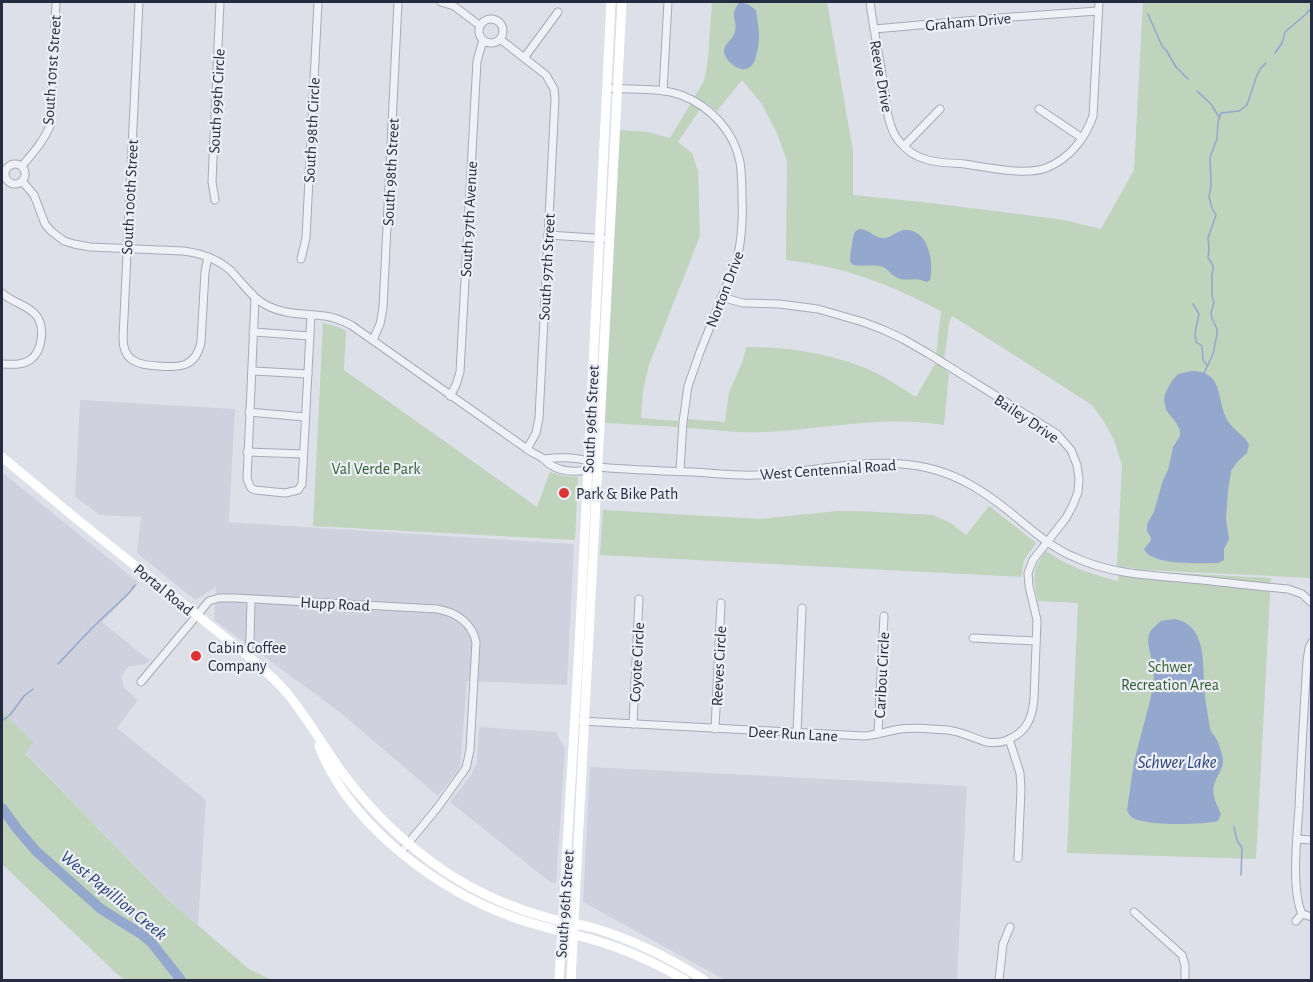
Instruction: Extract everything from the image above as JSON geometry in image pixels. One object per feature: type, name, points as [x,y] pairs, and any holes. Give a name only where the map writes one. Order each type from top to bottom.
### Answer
[{"type":"main road","name":"South 96th Street","points":[[571,981],[596,238],[608,88],[611,2]]},
{"type":"main road","name":"South 96th Street","points":[[559,981],[598,467],[622,2]]},
{"type":"main road","name":"Portal Road","points":[[2,457],[272,677],[286,692],[347,779],[369,805],[408,844],[448,874],[489,896],[533,913],[610,933],[645,947],[675,962],[704,981]]},
{"type":"main road","name":"Portal Road","points":[[314,733],[323,757],[346,795],[375,828],[401,852],[441,882],[476,902],[517,919],[598,941],[668,970],[685,981]]},
{"type":"street","name":"South 101st Street","points":[[22,166],[39,146],[50,126],[56,2]]},
{"type":"street","name":"South 100th Street","points":[[140,2],[123,338],[128,356],[135,362],[147,366],[175,367],[183,366],[192,360],[201,342],[208,257]]},
{"type":"street","name":"South 99th Circle","points":[[214,200],[212,182],[220,2]]},
{"type":"street","name":"South 98th Circle","points":[[301,259],[306,238],[318,2]]},
{"type":"street","name":"South 98th Street","points":[[373,340],[380,324],[382,308],[398,2]]},
{"type":"street","points":[[441,2],[454,6],[479,25]]},
{"type":"street","points":[[663,91],[668,2]]},
{"type":"street","name":"Reeve Drive","points":[[870,2],[886,105],[894,134],[904,146]]},
{"type":"street","points":[[940,109],[904,146],[909,151],[928,160],[1013,171],[1043,170],[1056,164],[1070,154],[1089,129],[1093,116],[1099,2]]},
{"type":"street","name":"Graham Drive","points":[[874,29],[1098,11]]},
{"type":"street","points":[[500,39],[524,58],[558,12]]},
{"type":"street","points":[[488,19],[498,21],[503,31],[500,39],[491,43],[483,40],[478,32],[479,25],[488,19]]},
{"type":"street","name":"South 97th Avenue","points":[[450,396],[460,372],[477,62],[483,40]]},
{"type":"street","name":"South 97th Street","points":[[524,58],[546,75],[551,82],[554,89],[555,121],[538,424],[527,449]]},
{"type":"street","name":"Norton Drive","points":[[608,88],[663,91],[681,96],[703,107],[728,132],[740,160],[743,230],[741,243],[737,259],[688,386],[682,422],[680,471]]},
{"type":"street","points":[[1039,109],[1082,138]]},
{"type":"street","points":[[4,165],[22,166],[25,175],[22,181],[14,184],[8,181],[4,165]]},
{"type":"street","points":[[2,188],[8,181]]},
{"type":"street","name":"West Centennial Road","points":[[22,181],[34,195],[45,224],[57,236],[74,244],[188,252],[208,257],[227,268],[255,298],[264,304],[280,311],[327,316],[343,321],[544,459],[552,467],[588,471],[598,467],[756,475],[876,464],[897,463],[920,466],[954,476],[975,487],[1046,542],[1073,557],[1109,570],[1288,589],[1302,594],[1311,603]]},
{"type":"street","points":[[548,235],[610,239]]},
{"type":"street","points":[[2,293],[32,311],[38,318],[41,330],[37,352],[31,359],[14,365],[2,364]]},
{"type":"street","name":"Bailey Drive","points":[[721,297],[743,303],[779,304],[818,309],[873,326],[909,342],[1057,434],[1071,450],[1077,465],[1078,492],[1065,518],[1033,560],[1028,573],[1037,620],[1033,709],[1025,729],[1009,739]]},
{"type":"street","points":[[255,298],[247,479],[251,488],[269,493],[285,493],[298,490],[302,484],[311,315]]},
{"type":"street","points":[[254,333],[310,336]]},
{"type":"street","points":[[252,371],[308,374]]},
{"type":"street","points":[[249,412],[305,417]]},
{"type":"street","points":[[248,452],[303,454]]},
{"type":"street","points":[[544,459],[588,460],[598,467]]},
{"type":"street","name":"Hupp Road","points":[[197,615],[209,601],[219,598],[251,598],[437,609],[445,610],[463,620],[474,635],[476,642],[470,750],[466,768],[408,844]]},
{"type":"street","points":[[247,655],[250,640],[251,598]]},
{"type":"street","name":"Coyote Circle","points":[[633,724],[639,599]]},
{"type":"street","name":"Reeves Circle","points":[[715,729],[721,603]]},
{"type":"street","points":[[796,733],[802,608]]},
{"type":"street","points":[[141,682],[197,615]]},
{"type":"street","name":"Caribou Circle","points":[[879,734],[885,616]]},
{"type":"street","points":[[973,638],[1036,641]]},
{"type":"street","points":[[1302,914],[1299,906],[1296,865],[1307,721],[1307,661],[1311,642]]},
{"type":"street","name":"Deer Run Lane","points":[[580,721],[864,736],[901,729],[951,730],[989,742],[1009,739]]},
{"type":"street","points":[[1009,739],[1020,773],[1018,858]]},
{"type":"street","points":[[1297,839],[1311,840]]},
{"type":"street","points":[[401,852],[408,844]]},
{"type":"street","points":[[1134,912],[1182,955],[1185,965],[1185,981]]},
{"type":"street","points":[[1302,914],[1311,917]]},
{"type":"street","points":[[1296,921],[1302,914]]},
{"type":"street","points":[[999,981],[1003,944],[1010,927]]},
{"type":"shaded area","points":[[80,400],[235,409],[229,522],[225,522],[574,544],[567,685],[467,681],[460,768],[438,796],[341,713],[214,620],[216,587],[195,600],[137,553],[141,517],[100,515],[75,497]]},
{"type":"shaded area","points":[[2,472],[139,583],[102,622],[150,661],[128,667],[121,677],[124,688],[138,700],[117,728],[206,800],[198,925],[165,897],[25,752],[34,743],[2,711]]},
{"type":"shaded area","points":[[479,727],[556,732],[565,749],[556,883],[550,882],[450,802],[471,775],[477,762]]},
{"type":"shaded area","points":[[590,767],[967,786],[957,980],[725,980],[583,902]]},
{"type":"green space","points":[[712,2],[827,2],[853,151],[853,195],[1064,220],[1101,229],[1134,170],[1143,2],[1311,2],[1311,578],[1146,570],[1117,566],[1122,465],[1114,440],[1103,420],[1092,405],[952,316],[943,368],[949,373],[944,425],[899,421],[756,432],[687,428],[688,419],[725,422],[729,392],[742,363],[746,347],[779,348],[829,356],[876,373],[916,397],[935,364],[941,311],[866,278],[828,267],[786,260],[787,161],[776,131],[761,103],[742,80],[717,111],[705,102],[678,142],[692,153],[698,171],[700,236],[649,365],[643,392],[641,418],[678,421],[678,427],[605,423],[620,130],[648,132],[670,138],[704,81]]},
{"type":"green space","name":"Val Verde Park","points":[[323,323],[346,331],[344,370],[537,507],[550,472],[578,477],[575,540],[313,526]]},
{"type":"green space","points":[[989,506],[1036,543],[1024,560],[1021,577],[600,555],[603,510],[760,519],[838,511],[933,515],[951,523],[966,535]]},
{"type":"green space","name":"Schwer Recreation Area","points":[[1046,551],[1080,569],[1118,581],[1119,570],[1271,578],[1256,859],[1067,853],[1078,603],[1038,601],[1034,575]]},
{"type":"green space","points":[[2,711],[34,743],[25,753],[165,897],[249,969],[272,980],[125,980],[2,864]]},
{"type":"water","points":[[740,2],[756,10],[759,31],[755,61],[744,69],[731,64],[724,52],[735,32],[734,14]]},
{"type":"water","points":[[859,229],[881,238],[904,230],[920,236],[925,242],[930,257],[930,280],[927,282],[918,279],[901,279],[883,267],[853,265],[850,261],[853,241],[855,232]]},
{"type":"water","points":[[1192,371],[1203,372],[1215,382],[1225,416],[1249,445],[1247,453],[1231,471],[1226,519],[1229,539],[1224,549],[1224,560],[1218,563],[1166,561],[1148,554],[1144,549],[1151,538],[1147,531],[1147,524],[1154,512],[1173,447],[1180,436],[1177,424],[1166,410],[1165,394],[1178,374]]},
{"type":"water","name":"Schwer Lake","points":[[1174,619],[1192,628],[1201,646],[1204,692],[1210,729],[1219,745],[1223,760],[1213,790],[1221,814],[1218,821],[1162,824],[1140,821],[1133,818],[1127,810],[1134,762],[1154,678],[1148,642],[1149,634],[1161,621]]},
{"type":"waterway","points":[[1275,53],[1282,43],[1285,32],[1312,7]]},
{"type":"waterway","points":[[1148,14],[1162,46],[1176,67],[1188,79]]},
{"type":"waterway","points":[[1204,373],[1213,354],[1217,334],[1211,313],[1214,302],[1212,296],[1213,267],[1208,258],[1208,238],[1216,215],[1209,197],[1210,157],[1217,139],[1221,113],[1239,111],[1247,105],[1257,75],[1266,63]]},
{"type":"waterway","points":[[1197,91],[1211,104],[1219,117]]},
{"type":"waterway","points":[[1193,304],[1199,314],[1195,333],[1196,342],[1202,346],[1203,360],[1208,366]]},
{"type":"waterway","points":[[58,664],[135,585]]},
{"type":"waterway","points":[[2,721],[33,689]]},
{"type":"waterway","name":"West Papillion Creek","points":[[2,808],[36,851],[101,909],[151,942],[181,980]]},
{"type":"waterway","points":[[1234,827],[1237,840],[1242,848],[1241,875]]},
{"type":"place","name":"Park & Bike Path","points":[[564,493]]},
{"type":"place","name":"Cabin Coffee Company","points":[[196,656]]}]
